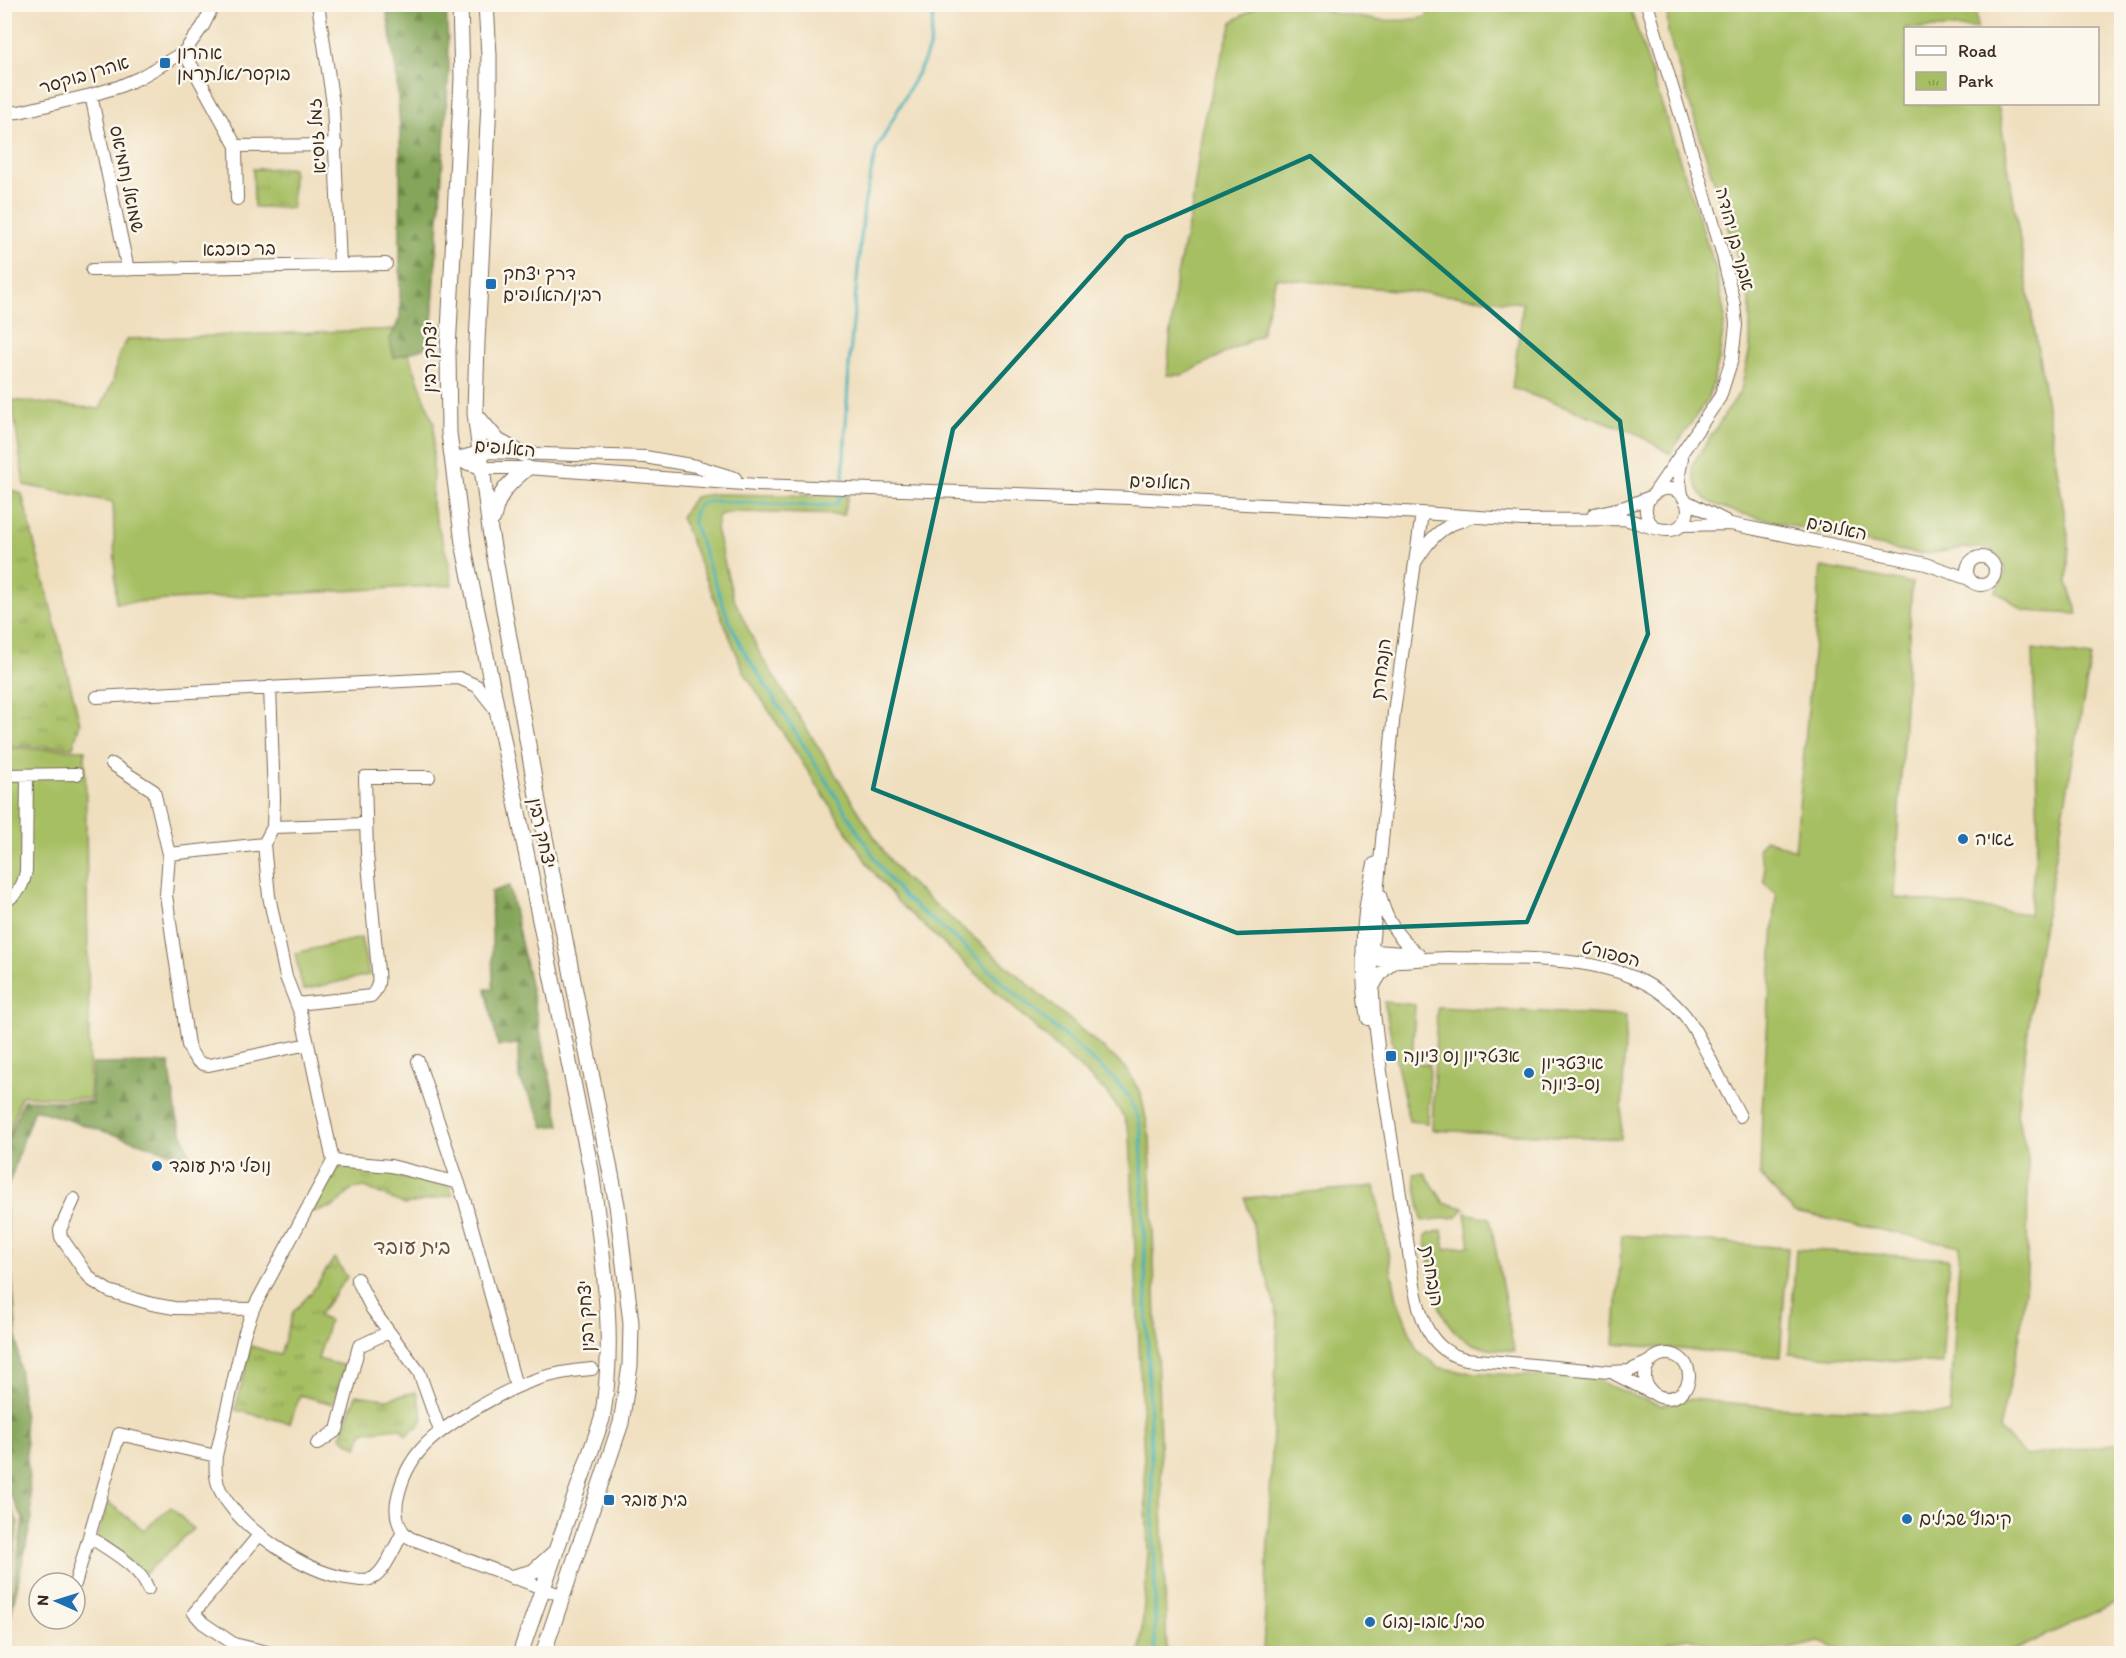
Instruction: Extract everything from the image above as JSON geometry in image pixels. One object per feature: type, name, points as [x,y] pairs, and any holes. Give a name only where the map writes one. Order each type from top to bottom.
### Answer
[{"type":"main road","name":"יצחק רבין","points":[[460,4],[461,99],[448,350],[448,433],[463,543],[591,1170],[602,1250],[609,1327],[607,1392],[602,1419],[520,1653]]},
{"type":"main road","name":"יצחק רבין","points":[[486,4],[489,103],[475,413],[490,530],[539,807],[617,1205],[631,1323],[630,1366],[621,1423],[543,1653]]},
{"type":"main road","points":[[475,413],[498,441],[524,461],[497,501],[490,530]]},
{"type":"main road","points":[[514,1577],[532,1572],[558,1550]]},
{"type":"street","name":"אהרן בוקסר","points":[[4,113],[19,112],[91,95],[139,78],[184,52],[203,26],[214,4]]},
{"type":"street","name":"זמל זוסיא","points":[[318,4],[333,104],[340,265]]},
{"type":"street","name":"אבנר בן יהודה","points":[[1647,4],[1722,252],[1734,304],[1735,343],[1727,380],[1720,397],[1710,415],[1653,495]]},
{"type":"street","name":"אבנר בן יהודה","points":[[1655,4],[1656,29]]},
{"type":"street","points":[[184,52],[236,146],[237,199]]},
{"type":"street","name":"שמואל נחמיאס","points":[[91,95],[128,270]]},
{"type":"street","points":[[236,146],[336,146]]},
{"type":"street","name":"בר כוכבא","points":[[92,270],[386,264]]},
{"type":"street","name":"אבנר בן יהודה","points":[[1684,452],[1679,475],[1684,498]]},
{"type":"street","name":"האלופים","points":[[452,459],[524,461],[645,457],[696,466],[757,485]]},
{"type":"street","name":"האלופים","points":[[524,461],[757,485],[1130,498],[1422,513],[1472,518],[1623,519],[1654,527]]},
{"type":"street","points":[[1669,489],[1684,498],[1688,514],[1682,525],[1671,531],[1654,527],[1646,516],[1647,503],[1653,495],[1669,489]]},
{"type":"street","name":"האלופים","points":[[1560,520],[1625,507],[1653,495]]},
{"type":"street","name":"האלופים","points":[[1684,498],[1714,516],[1742,526]]},
{"type":"street","name":"הנבחרת","points":[[1381,1072],[1363,995],[1378,886],[1394,712],[1422,513]]},
{"type":"street","points":[[1414,564],[1432,537],[1455,522],[1472,518]]},
{"type":"street","name":"האלופים","points":[[1682,525],[1712,523],[1742,526],[1926,564],[1969,579]]},
{"type":"street","points":[[1981,557],[1990,560],[1995,573],[1993,578],[1986,584],[1977,585],[1969,579],[1967,566],[1972,559],[1981,557]]},
{"type":"street","name":"האלופים","points":[[1926,564],[1956,564],[1972,559]]},
{"type":"street","points":[[97,697],[464,679],[480,690],[498,715]]},
{"type":"street","points":[[270,687],[274,755],[273,827],[264,844],[269,896],[286,977],[297,1004],[308,1044],[333,1161],[253,1309],[244,1335],[216,1456],[216,1478],[222,1493],[239,1514],[260,1534],[284,1552],[311,1567],[340,1577],[371,1579],[379,1573],[403,1532]]},
{"type":"street","points":[[112,764],[154,790],[170,854],[166,895],[188,1045],[193,1056],[203,1064],[209,1065],[308,1044]]},
{"type":"street","points":[[4,775],[77,774]]},
{"type":"street","points":[[4,902],[19,892],[24,884],[27,775]]},
{"type":"street","points":[[297,1004],[371,996],[376,991],[379,982],[366,824],[365,777],[429,777]]},
{"type":"street","points":[[273,827],[366,824]]},
{"type":"street","name":"הנבחרת","points":[[1383,831],[1368,889],[1368,955],[1381,1072],[1415,1294],[1421,1319],[1436,1341],[1457,1357],[1609,1372],[1629,1371],[1649,1362]]},
{"type":"street","points":[[170,854],[264,844]]},
{"type":"street","points":[[1378,886],[1384,912],[1393,930],[1419,955]]},
{"type":"street","name":"הספורט","points":[[1368,955],[1392,951],[1438,958]]},
{"type":"street","name":"הספורט","points":[[1368,955],[1398,960],[1438,958],[1560,961],[1607,968],[1641,979],[1665,995],[1688,1020],[1740,1116]]},
{"type":"street","points":[[1372,990],[1379,976],[1388,966],[1398,960]]},
{"type":"street","points":[[418,1061],[459,1183],[516,1386]]},
{"type":"street","points":[[333,1161],[391,1166],[459,1183]]},
{"type":"street","points":[[74,1199],[60,1230],[62,1237],[93,1281],[109,1291],[163,1306],[188,1309],[253,1309]]},
{"type":"street","points":[[357,1279],[372,1309],[419,1372],[440,1431]]},
{"type":"street","points":[[317,1444],[337,1430],[359,1346],[389,1332]]},
{"type":"street","points":[[1668,1353],[1681,1359],[1688,1371],[1687,1386],[1682,1392],[1668,1398],[1653,1394],[1645,1383],[1644,1375],[1649,1362],[1654,1357],[1668,1353]]},
{"type":"street","points":[[563,1596],[415,1540],[403,1532],[397,1518],[396,1507],[402,1484],[415,1456],[440,1431],[516,1386],[552,1374],[592,1369]]},
{"type":"street","name":"הנבחרת","points":[[1609,1372],[1653,1394]]},
{"type":"street","points":[[79,1571],[119,1434],[216,1456]]},
{"type":"street","points":[[260,1534],[194,1613],[203,1623],[234,1644],[275,1653]]},
{"type":"street","points":[[90,1537],[144,1578],[148,1589]]},
{"type":"highlighted area","points":[[1310,156],[1620,421],[1648,634],[1527,922],[1237,933],[873,789],[953,429],[1126,237]]},
{"type":"green space","points":[[386,5],[446,5],[449,69],[431,338],[424,348],[394,358],[390,340],[400,317],[400,127],[396,71]]},
{"type":"green space","points":[[1259,5],[1287,5],[1356,17],[1408,20],[1426,17],[1432,5],[1629,5],[1716,270],[1725,318],[1719,359],[1709,397],[1670,454],[1634,432],[1512,388],[1523,303],[1276,278],[1261,335],[1182,375],[1167,375],[1175,284],[1191,212],[1204,118],[1232,22]]},
{"type":"green space","points":[[1667,5],[1976,5],[1977,27],[1904,27],[1904,105],[1998,105],[2069,542],[2067,583],[2078,614],[2024,611],[1995,592],[2006,573],[1999,558],[1991,551],[1982,548],[1963,548],[1924,554],[1893,549],[1743,514],[1714,504],[1701,494],[1692,465],[1741,390],[1750,348],[1750,305],[1668,33]]},
{"type":"green space","points":[[293,168],[292,208],[254,207],[253,169]]},
{"type":"green space","points":[[400,329],[434,424],[432,506],[449,563],[452,585],[116,603],[113,502],[24,485],[12,400],[100,409],[113,381],[119,354],[128,339]]},
{"type":"green space","points":[[4,487],[22,494],[80,723],[73,747],[5,746]]},
{"type":"green space","points":[[713,494],[848,496],[843,515],[734,512],[719,515],[716,529],[733,597],[761,656],[884,852],[903,877],[1126,1068],[1141,1094],[1150,1138],[1167,1653],[1140,1653],[1148,1552],[1130,1135],[1124,1117],[1107,1093],[898,902],[871,869],[744,672],[681,517],[694,497]]},
{"type":"green space","points":[[1821,567],[1912,583],[1894,897],[2029,914],[2038,832],[2033,649],[2091,657],[2037,963],[2017,1114],[2028,1157],[2027,1272],[2019,1341],[1999,1429],[2026,1456],[2121,1443],[2121,1600],[2009,1653],[1851,1653],[1819,1642],[1789,1649],[1731,1651],[1689,1638],[1667,1642],[1656,1654],[1263,1653],[1278,1318],[1245,1198],[1375,1186],[1397,1299],[1417,1350],[1438,1367],[1462,1372],[1595,1379],[1661,1405],[1689,1399],[1774,1407],[1950,1414],[1960,1246],[1794,1212],[1760,1175],[1776,894],[1764,882],[1764,867],[1758,849],[1765,839],[1795,850]]},
{"type":"green space","points":[[5,748],[85,750],[90,1099],[21,1096],[5,1146]]},
{"type":"green space","points":[[509,886],[560,1125],[544,1127],[537,1109],[519,1079],[518,1044],[498,1046],[486,989],[493,989],[491,892]]},
{"type":"green space","points":[[361,938],[369,975],[303,990],[295,953]]},
{"type":"green space","points":[[1384,1002],[1415,1005],[1412,1063],[1430,1064],[1428,1123],[1409,1121]]},
{"type":"green space","name":"איצטדיון נס-ציונה","points":[[1437,1007],[1626,1016],[1621,1139],[1432,1130]]},
{"type":"green space","points":[[169,1063],[177,1117],[191,1159],[34,1109],[5,1195],[5,1150],[23,1100],[92,1102],[92,1064]]},
{"type":"green space","points":[[339,1167],[379,1169],[444,1182],[453,1195],[405,1205],[365,1187],[353,1189],[333,1207],[312,1212],[330,1176]]},
{"type":"green space","points":[[1425,1173],[1444,1203],[1465,1208],[1456,1217],[1422,1221],[1414,1174]]},
{"type":"green space","points":[[5,1195],[32,1518],[6,1638],[23,1519],[5,1485]]},
{"type":"green space","points":[[1465,1213],[1490,1218],[1514,1351],[1478,1346],[1459,1336],[1449,1325],[1436,1297],[1425,1235],[1442,1230],[1445,1249],[1470,1246]]},
{"type":"green space","points":[[1622,1235],[1788,1248],[1780,1357],[1614,1344]]},
{"type":"green space","points":[[1796,1249],[1949,1259],[1942,1364],[1789,1354]]},
{"type":"green space","points":[[334,1258],[347,1277],[318,1316],[329,1321],[318,1359],[345,1366],[333,1404],[300,1395],[290,1423],[235,1410],[251,1346],[280,1355],[293,1312],[312,1292]]},
{"type":"green space","points":[[416,1392],[423,1417],[419,1425],[406,1435],[400,1428],[363,1432],[357,1447],[341,1437],[356,1395],[387,1399]]},
{"type":"green space","points":[[4,1498],[18,1522],[5,1627]]},
{"type":"green space","points":[[108,1502],[144,1530],[171,1507],[193,1529],[146,1573],[97,1537]]},
{"type":"waterway","points":[[843,478],[849,366],[864,205],[876,151],[924,61],[930,45],[932,4]]},
{"type":"waterway","points":[[841,495],[836,504],[817,506],[710,501],[699,504],[694,513],[694,524],[729,621],[742,648],[885,874],[904,897],[969,950],[1004,984],[1113,1078],[1129,1097],[1138,1117],[1141,1132],[1155,1583],[1155,1654]]},
{"type":"place","name":"אהרון בוקסר/אלתרמן","points":[[165,63]]},
{"type":"place","name":"דרך יצחק רבין/האלופים","points":[[491,284]]},
{"type":"place","name":"גאיה","points":[[1963,839]]},
{"type":"place","name":"אצטדיון נס ציונה","points":[[1391,1056]]},
{"type":"place","name":"איצטדיון נס-ציונה","points":[[1529,1073]]},
{"type":"place","name":"נופלי בית עובד","points":[[157,1166]]},
{"type":"place","name":"בית עובד","points":[[609,1500]]},
{"type":"place","name":"קיבוץ שבילים","points":[[1907,1519]]},
{"type":"place","name":"סביל אבו-נבוט","points":[[1370,1622]]},
{"type":"district","name":"בית עובד","points":[[412,1246]]}]
